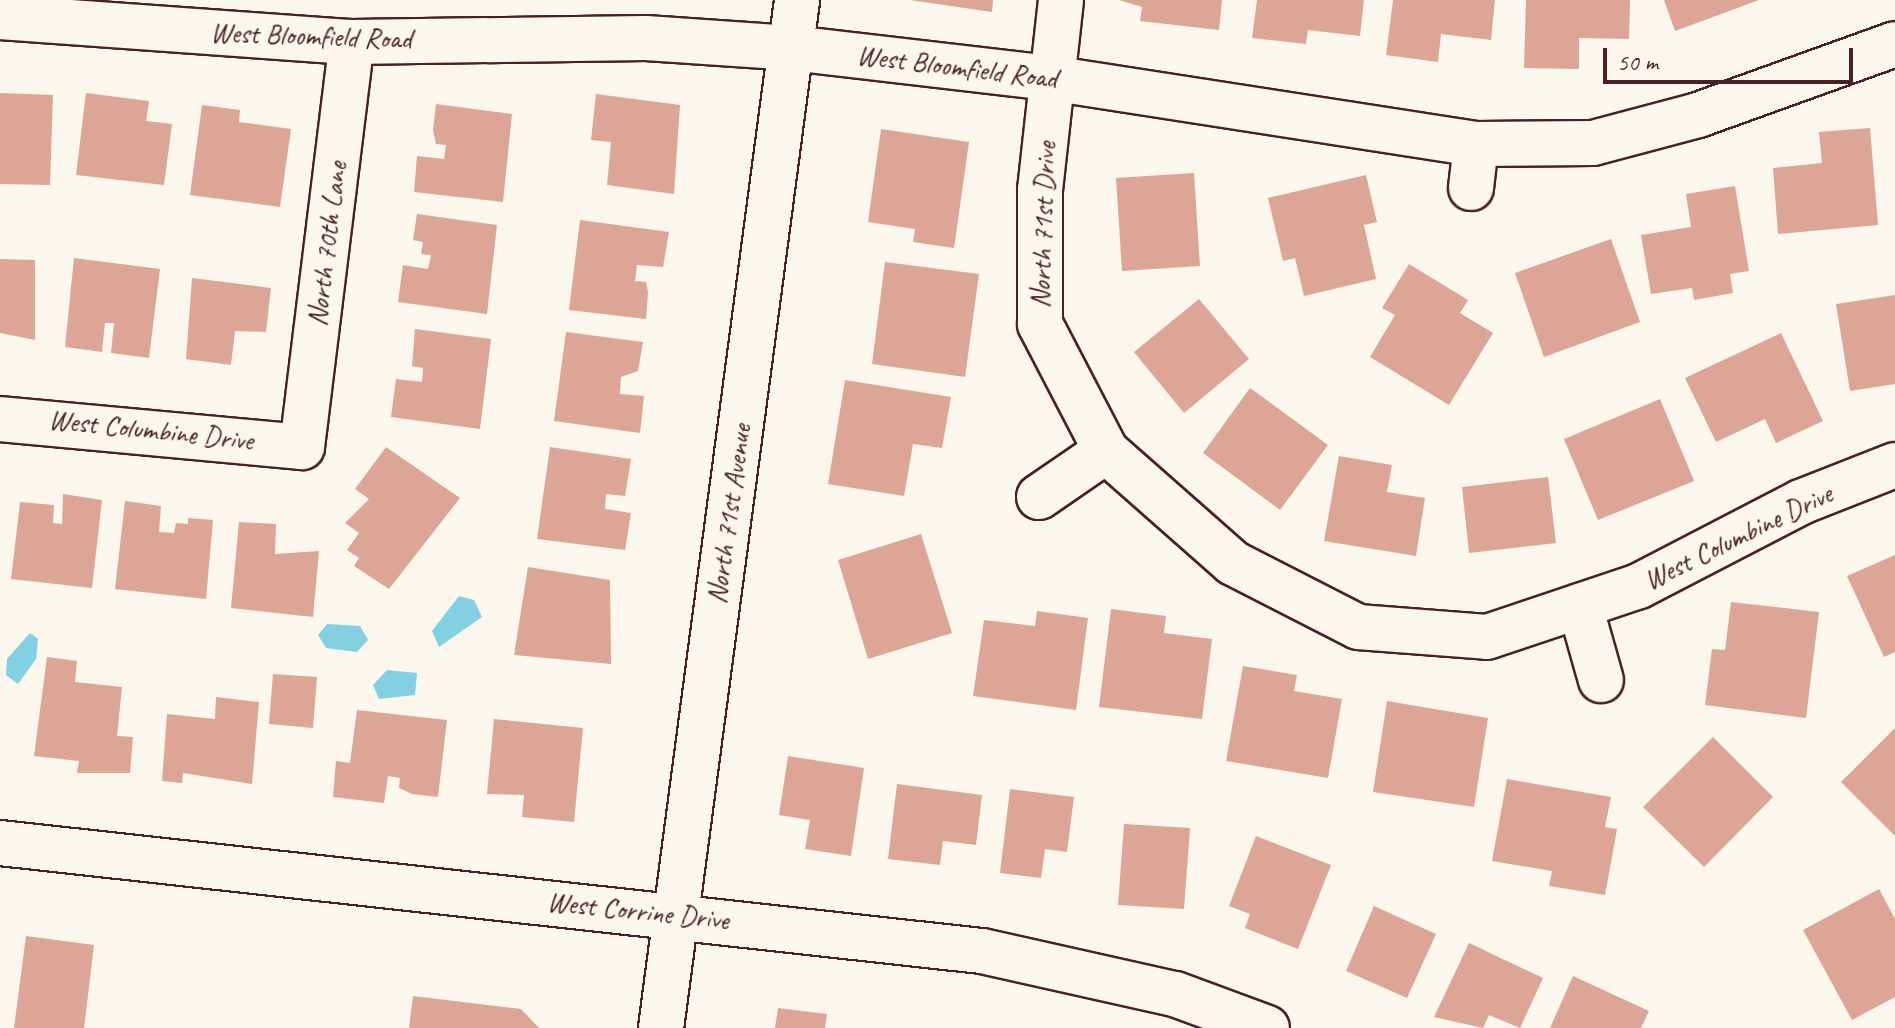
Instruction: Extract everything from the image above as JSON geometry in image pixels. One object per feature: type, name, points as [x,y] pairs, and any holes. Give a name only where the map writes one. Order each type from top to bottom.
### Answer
[{"type":"street","name":"North 71st Avenue","points":[[661,1028],[797,0]]},
{"type":"street","name":"North 71st Drive","points":[[1061,0],[1050,78],[1040,324],[1106,451]]},
{"type":"street","name":"West Bloomfield Road","points":[[0,17],[352,42],[632,38],[791,48],[1050,78],[1476,144],[1593,143],[1698,115],[1895,44]]},
{"type":"street","name":"North 70th Lane","points":[[302,447],[352,42]]},
{"type":"street","points":[[1471,188],[1476,144]]},
{"type":"street","name":"West Columbine Drive","points":[[0,419],[302,447]]},
{"type":"street","name":"West Columbine Drive","points":[[1106,451],[1233,563],[1358,627],[1487,637],[1639,586],[1801,502],[1895,465]]},
{"type":"street","points":[[1039,497],[1106,451]]},
{"type":"street","points":[[1580,606],[1601,680]]},
{"type":"street","name":"West Corrine Drive","points":[[0,843],[982,951],[1175,994],[1267,1028]]},
{"type":"water","points":[[459,596],[474,600],[482,617],[439,647],[432,631]]},
{"type":"water","points":[[327,624],[360,626],[368,640],[357,652],[326,648],[318,635]]},
{"type":"water","points":[[30,633],[38,639],[36,659],[18,684],[6,675],[7,659]]},
{"type":"water","points":[[387,670],[417,673],[415,695],[379,699],[373,685]]},
{"type":"building","points":[[910,0],[993,0],[992,12]]},
{"type":"building","points":[[1119,0],[1222,0],[1219,30],[1140,21],[1142,7]]},
{"type":"building","points":[[1257,0],[1364,0],[1360,36],[1308,30],[1306,44],[1252,38]]},
{"type":"building","points":[[1393,0],[1495,0],[1491,40],[1441,34],[1438,62],[1386,55]]},
{"type":"building","points":[[1526,0],[1630,0],[1629,39],[1579,38],[1579,69],[1524,68]]},
{"type":"building","points":[[1664,0],[1759,0],[1675,31]]},
{"type":"building","points":[[0,93],[53,95],[50,185],[0,184]]},
{"type":"building","points":[[86,93],[149,101],[146,121],[172,124],[164,185],[76,175]]},
{"type":"building","points":[[596,94],[680,105],[674,194],[607,185],[611,142],[591,140]]},
{"type":"building","points":[[436,104],[512,114],[503,202],[414,192],[417,156],[444,159],[446,145],[436,144],[433,130]]},
{"type":"building","points":[[202,105],[240,110],[239,122],[291,129],[280,207],[190,195]]},
{"type":"building","points":[[1870,128],[1878,225],[1778,234],[1773,168],[1822,163],[1819,132]]},
{"type":"building","points":[[881,129],[969,142],[954,248],[913,242],[915,229],[868,222]]},
{"type":"building","points":[[1194,173],[1200,266],[1122,271],[1116,178]]},
{"type":"building","points":[[1366,175],[1377,222],[1364,225],[1376,279],[1304,296],[1295,258],[1283,261],[1268,198]]},
{"type":"building","points":[[1735,186],[1749,271],[1730,274],[1733,293],[1694,300],[1692,288],[1651,294],[1641,235],[1691,227],[1686,194]]},
{"type":"building","points":[[417,214],[497,225],[487,314],[398,302],[403,265],[428,269],[431,255],[421,254],[423,242],[413,240]]},
{"type":"building","points":[[580,220],[669,232],[663,267],[637,265],[635,281],[646,282],[648,292],[646,319],[569,310]]},
{"type":"building","points":[[1611,239],[1640,322],[1544,357],[1515,273]]},
{"type":"building","points":[[74,258],[160,269],[149,358],[111,353],[114,323],[105,323],[102,352],[65,347]]},
{"type":"building","points":[[0,259],[35,260],[35,340],[0,333]]},
{"type":"building","points":[[885,262],[979,274],[965,377],[872,364]]},
{"type":"building","points":[[1409,264],[1468,300],[1460,313],[1493,333],[1449,405],[1370,357],[1395,315],[1382,308]]},
{"type":"building","points":[[192,278],[271,288],[266,332],[235,331],[231,365],[186,359]]},
{"type":"building","points":[[1895,295],[1895,384],[1850,391],[1836,304]]},
{"type":"building","points":[[1199,299],[1249,359],[1184,413],[1134,352]]},
{"type":"building","points":[[415,329],[491,339],[480,429],[391,417],[396,379],[422,382],[423,368],[412,366]]},
{"type":"building","points":[[566,332],[643,342],[638,371],[621,377],[620,394],[644,396],[640,433],[554,421]]},
{"type":"building","points":[[1781,333],[1823,421],[1776,443],[1765,419],[1716,442],[1685,378]]},
{"type":"building","points":[[845,380],[951,397],[942,448],[913,444],[904,496],[828,484]]},
{"type":"building","points":[[1250,388],[1328,445],[1280,510],[1203,453]]},
{"type":"building","points":[[1660,399],[1694,481],[1598,520],[1564,439]]},
{"type":"building","points":[[386,447],[460,498],[389,589],[354,566],[359,558],[347,550],[359,533],[345,523],[369,499],[355,489]]},
{"type":"building","points":[[550,447],[631,459],[625,496],[606,494],[605,509],[631,513],[625,550],[537,539]]},
{"type":"building","points":[[1339,456],[1392,465],[1387,492],[1425,498],[1416,556],[1324,541]]},
{"type":"building","points":[[1548,477],[1556,543],[1469,553],[1462,487]]},
{"type":"building","points":[[63,494],[102,500],[92,588],[11,579],[20,502],[54,505],[53,523],[62,524]]},
{"type":"building","points":[[125,501],[161,506],[159,532],[174,533],[176,523],[188,524],[188,518],[213,520],[206,599],[115,589]]},
{"type":"building","points":[[239,522],[276,524],[275,554],[319,551],[313,617],[231,608]]},
{"type":"building","points":[[921,534],[952,633],[868,659],[838,560]]},
{"type":"building","points":[[1895,555],[1895,652],[1884,657],[1847,576]]},
{"type":"building","points":[[528,567],[610,580],[611,664],[514,655]]},
{"type":"building","points":[[1731,602],[1819,612],[1806,718],[1705,705],[1712,649],[1725,650]]},
{"type":"building","points":[[1111,609],[1166,616],[1164,633],[1212,639],[1202,719],[1099,707]]},
{"type":"building","points":[[1037,611],[1088,618],[1076,710],[973,696],[984,620],[1035,626]]},
{"type":"building","points":[[47,657],[77,661],[75,682],[122,687],[117,736],[133,737],[130,773],[77,773],[79,761],[34,756]]},
{"type":"building","points":[[1243,666],[1297,675],[1294,691],[1342,699],[1328,778],[1226,761]]},
{"type":"building","points":[[273,674],[317,677],[313,728],[269,724]]},
{"type":"building","points":[[216,697],[259,702],[252,784],[183,773],[182,783],[162,781],[167,714],[215,719]]},
{"type":"building","points":[[1387,701],[1488,718],[1474,807],[1373,792]]},
{"type":"building","points":[[357,710],[447,720],[438,797],[412,794],[399,788],[400,778],[388,776],[384,803],[333,797],[336,761],[350,763]]},
{"type":"building","points":[[494,719],[583,728],[574,822],[522,817],[524,795],[487,794]]},
{"type":"building","points":[[1895,728],[1895,836],[1841,782]]},
{"type":"building","points":[[1713,737],[1773,797],[1704,867],[1643,807]]},
{"type":"building","points":[[788,756],[864,768],[851,856],[805,849],[810,820],[779,815]]},
{"type":"building","points":[[1507,779],[1611,797],[1605,827],[1617,829],[1605,895],[1549,886],[1552,871],[1492,861]]},
{"type":"building","points":[[897,784],[982,795],[976,845],[943,841],[940,865],[888,859]]},
{"type":"building","points":[[1010,789],[1074,797],[1067,852],[1045,849],[1041,878],[1000,873]]},
{"type":"building","points":[[1124,824],[1190,828],[1184,909],[1118,905]]},
{"type":"building","points":[[1256,836],[1331,865],[1298,949],[1245,928],[1250,914],[1229,906]]},
{"type":"building","points":[[1879,889],[1895,919],[1895,997],[1852,1020],[1803,930]]},
{"type":"building","points":[[1374,906],[1436,934],[1407,998],[1346,971]]},
{"type":"building","points":[[26,936],[94,945],[84,1028],[14,1028]]},
{"type":"building","points":[[1469,943],[1543,978],[1520,1028],[1489,1015],[1483,1028],[1434,1017]]},
{"type":"building","points":[[1573,976],[1649,1011],[1641,1028],[1550,1028]]},
{"type":"building","points":[[413,996],[521,1009],[539,1028],[409,1028]]},
{"type":"building","points":[[778,1008],[827,1014],[825,1028],[775,1028]]}]
